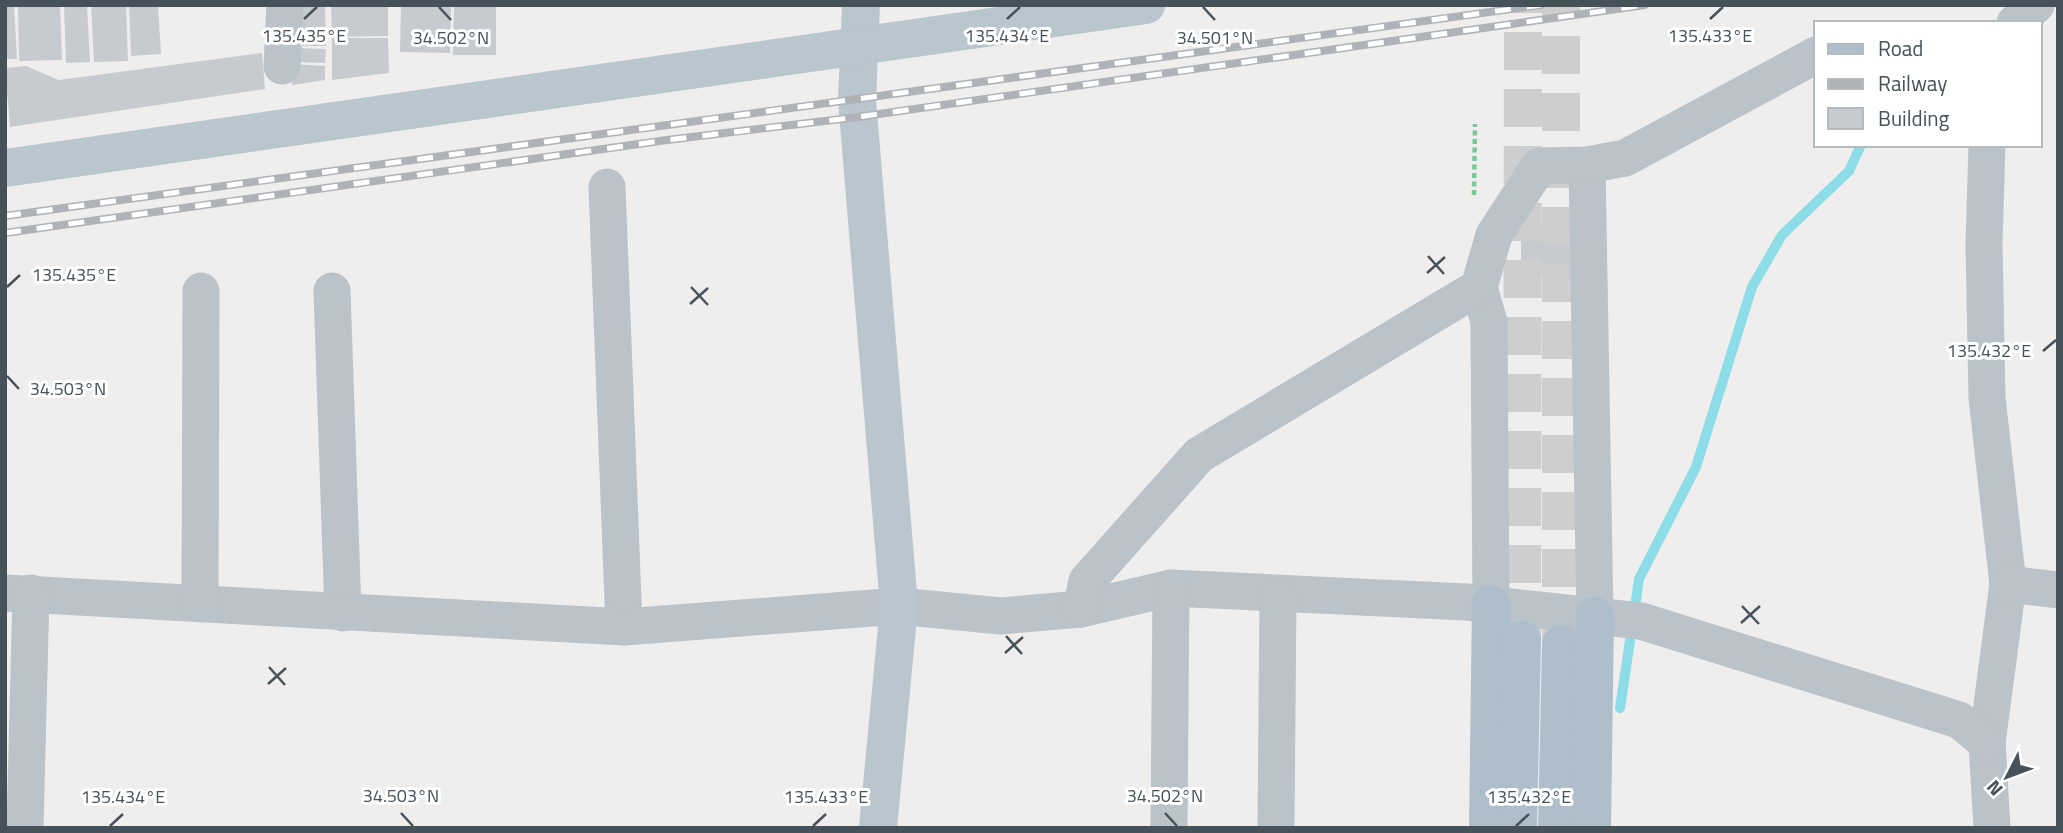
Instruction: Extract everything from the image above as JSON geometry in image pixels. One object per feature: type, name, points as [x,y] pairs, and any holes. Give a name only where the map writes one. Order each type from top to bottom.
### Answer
[{"type":"main road","points":[[1488,828],[1491,604]]},
{"type":"main road","points":[[1591,828],[1595,616]]},
{"type":"main road","points":[[1518,828],[1522,640]]},
{"type":"main road","points":[[1557,828],[1561,644]]},
{"type":"street","points":[[282,66],[285,5]]},
{"type":"street","points":[[861,5],[858,109],[898,606],[878,828]]},
{"type":"street","points":[[5,168],[1146,5]]},
{"type":"street","points":[[2017,21],[2036,5]]},
{"type":"street","points":[[1491,604],[1489,322],[1479,287],[1493,235],[1539,166],[1587,165],[1625,158],[1814,56]]},
{"type":"street","points":[[1987,147],[1984,244],[1987,398],[2008,584],[1987,743],[1992,828]]},
{"type":"street","points":[[1587,165],[1595,616]]},
{"type":"street","points":[[607,187],[624,627]]},
{"type":"street","points":[[1082,609],[1087,581],[1199,455],[1479,287]]},
{"type":"street","points":[[200,604],[201,291]]},
{"type":"street","points":[[332,291],[343,613]]},
{"type":"street","points":[[2008,584],[2058,590]]},
{"type":"street","points":[[25,828],[18,593],[624,627],[898,606],[1000,616],[1082,609],[1171,588],[1491,604],[1641,621],[1959,720],[1987,743]]},
{"type":"street","points":[[1169,828],[1171,588]]},
{"type":"street","points":[[1276,828],[1278,594]]},
{"type":"path","points":[[1475,124],[1475,195]]},
{"type":"building","points":[[5,5],[14,5],[17,59],[5,59]]},
{"type":"building","points":[[18,5],[60,5],[62,60],[19,61]]},
{"type":"building","points":[[64,5],[87,5],[90,62],[66,63]]},
{"type":"building","points":[[91,5],[126,5],[128,61],[94,62]]},
{"type":"building","points":[[129,5],[158,5],[161,54],[131,56]]},
{"type":"building","points":[[293,5],[325,5],[326,46],[293,46]]},
{"type":"building","points":[[331,5],[388,5],[388,36],[332,37]]},
{"type":"building","points":[[401,5],[451,5],[450,53],[400,52]]},
{"type":"building","points":[[454,5],[496,5],[496,55],[453,55]]},
{"type":"building","points":[[332,38],[388,38],[389,73],[332,80]]},
{"type":"building","points":[[294,48],[326,49],[325,63],[294,62]]},
{"type":"building","points":[[262,53],[265,89],[10,127],[5,68],[26,66],[59,80]]},
{"type":"building","points":[[293,64],[325,66],[325,80],[292,85]]},
{"type":"building","points":[[1521,223],[1574,224],[1573,276],[1521,275]]},
{"type":"waterway","points":[[1635,607],[1639,579],[1696,467],[1752,287],[1782,235],[1849,171],[1860,147]]},
{"type":"waterway","points":[[1620,708],[1631,634]]},
{"type":"tunnel","points":[[1522,640],[1523,5]]},
{"type":"tunnel","points":[[1561,5],[1561,644]]},
{"type":"railway","points":[[5,216],[1541,5]]},
{"type":"railway","points":[[5,233],[667,140],[858,117],[1645,5]]}]
